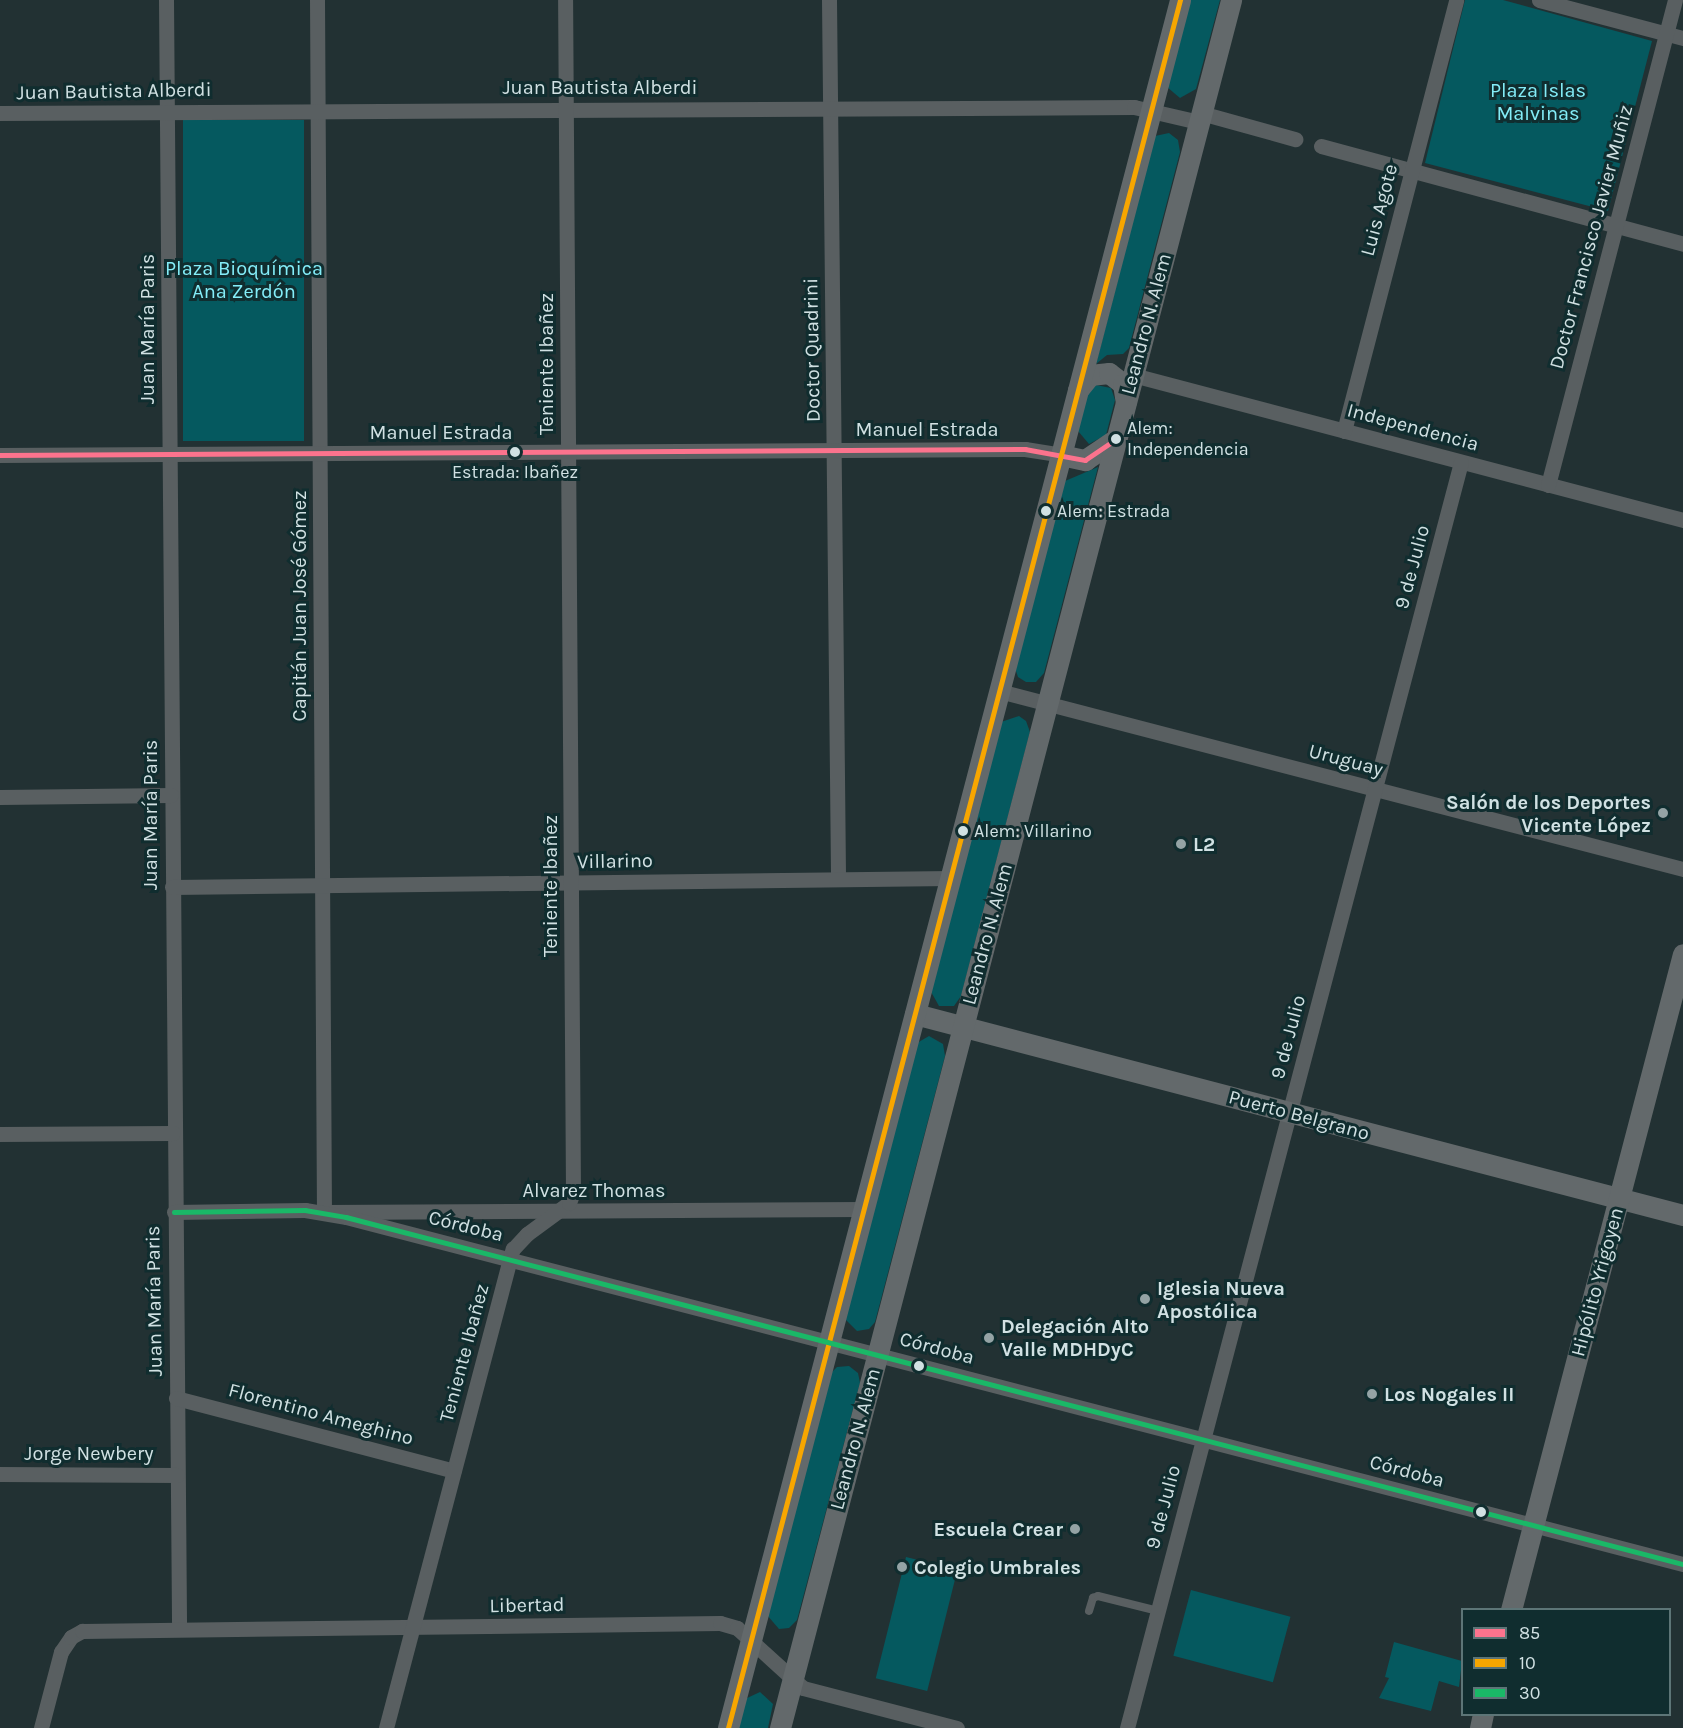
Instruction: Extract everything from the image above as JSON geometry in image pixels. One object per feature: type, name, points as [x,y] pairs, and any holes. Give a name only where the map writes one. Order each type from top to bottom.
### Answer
[{"type":"main road","points":[[728,1728],[1180,0]]},
{"type":"main road","name":"Leandro N. Alem","points":[[780,1728],[1231,0]]},
{"type":"main road","points":[[1078,390],[1090,375],[1108,373],[1123,384],[1125,403]]},
{"type":"main road","points":[[1061,455],[1085,460],[1116,439]]},
{"type":"main road","name":"Hipólito Yrigoyen","points":[[1512,1608],[1683,954]]},
{"type":"main road","name":"Puerto Belgrano","points":[[915,1014],[1683,1215]]},
{"type":"street","name":"Juan María Paris","points":[[166,0],[171,887],[179,1629]]},
{"type":"street","name":"Capitán Juan José Gómez","points":[[317,0],[324,1212]]},
{"type":"street","name":"Teniente Ibañez","points":[[386,1728],[510,1260],[519,1241],[568,1203],[573,1185],[565,0]]},
{"type":"street","name":"Doctor Quadrini","points":[[829,0],[838,879]]},
{"type":"street","name":"Luis Agote","points":[[1344,431],[1455,0]]},
{"type":"street","points":[[1539,0],[1683,38]]},
{"type":"street","name":"Doctor Francisco Javier Muñiz","points":[[1548,484],[1675,0]]},
{"type":"street","name":"Juan Bautista Alberdi","points":[[0,113],[830,107],[1151,110],[1200,118],[1295,139]]},
{"type":"street","points":[[1321,146],[1683,244]]},
{"type":"street","name":"Independencia","points":[[1133,375],[1683,520]]},
{"type":"street","name":"Manuel Estrada","points":[[0,455],[1025,449],[1061,455]]},
{"type":"street","name":"9 de Julio","points":[[1127,1728],[1461,462]]},
{"type":"street","name":"Uruguay","points":[[999,691],[1683,869]]},
{"type":"street","points":[[0,796],[171,795]]},
{"type":"street","name":"Villarino","points":[[171,887],[951,878]]},
{"type":"street","points":[[0,1134],[173,1133]]},
{"type":"street","name":"Alvarez Thomas","points":[[324,1212],[864,1209]]},
{"type":"street","name":"Córdoba","points":[[174,1212],[324,1212],[1683,1564]]},
{"type":"street","name":"Florentino Ameghino","points":[[176,1398],[454,1471]]},
{"type":"street","name":"Jorge Newbery","points":[[0,1474],[177,1475]]},
{"type":"street","name":"Libertad","points":[[41,1728],[61,1652],[71,1637],[88,1630],[720,1623],[737,1628],[792,1681],[812,1691],[930,1725],[957,1728]]},
{"type":"lane","points":[[1089,1611],[1093,1598],[1098,1596],[1158,1611]]},
{"type":"green space","points":[[1188,0],[1220,0],[1196,89],[1180,98],[1167,87]]},
{"type":"green space","name":"Plaza Islas Malvinas","points":[[1465,0],[1503,0],[1652,41],[1608,211],[1425,163]]},
{"type":"green space","name":"Plaza Bioquímica Ana Zerdón","points":[[183,120],[304,120],[304,441],[183,441]]},
{"type":"green space","points":[[1169,133],[1178,140],[1180,152],[1129,348],[1123,354],[1107,355],[1096,364],[1155,136]]},
{"type":"green space","points":[[1096,385],[1111,388],[1115,400],[1106,435],[1089,444],[1078,431],[1087,392]]},
{"type":"green space","points":[[1098,467],[1044,673],[1036,682],[1026,682],[1018,677],[1015,668],[1065,481]]},
{"type":"green space","points":[[1019,716],[1026,721],[1030,732],[961,996],[954,1006],[939,1006],[930,990],[1001,722]]},
{"type":"green space","points":[[929,1036],[943,1044],[945,1056],[875,1322],[869,1329],[857,1331],[845,1319],[917,1043]]},
{"type":"green space","points":[[849,1366],[858,1373],[860,1383],[797,1620],[789,1628],[779,1629],[767,1615],[830,1374],[837,1367]]},
{"type":"green space","points":[[906,1557],[957,1570],[927,1691],[876,1678]]},
{"type":"green space","points":[[1191,1590],[1290,1617],[1273,1682],[1173,1656]]},
{"type":"green space","points":[[1394,1642],[1461,1661],[1459,1687],[1439,1681],[1431,1711],[1379,1698],[1389,1678],[1385,1677]]},
{"type":"green space","points":[[760,1692],[773,1704],[768,1728],[737,1728],[745,1699]]},
{"type":"transit line","name":"10","points":[[728,1728],[1180,0]]},
{"type":"transit line","name":"85","points":[[0,455],[1025,449],[1085,460],[1116,439]]},
{"type":"transit line","name":"30","points":[[174,1212],[305,1210],[346,1217],[1683,1564]]},
{"type":"place","name":"Alem: Independencia","points":[[1116,439]]},
{"type":"place","name":"Estrada: Ibañez","points":[[515,452]]},
{"type":"place","name":"Alem: Estrada","points":[[1046,511]]},
{"type":"place","name":"Salón de los Deportes Vicente López","points":[[1663,813]]},
{"type":"place","name":"Alem: Villarino","points":[[963,831]]},
{"type":"place","name":"L2","points":[[1181,844]]},
{"type":"place","name":"Iglesia Nueva Apostólica","points":[[1145,1299]]},
{"type":"place","name":"Delegación Alto Valle MDHDyC","points":[[989,1338]]},
{"type":"place","name":"Los Nogales II","points":[[1372,1394]]},
{"type":"place","name":"Escuela Crear","points":[[1075,1529]]},
{"type":"place","name":"Colegio Umbrales","points":[[902,1567]]}]
